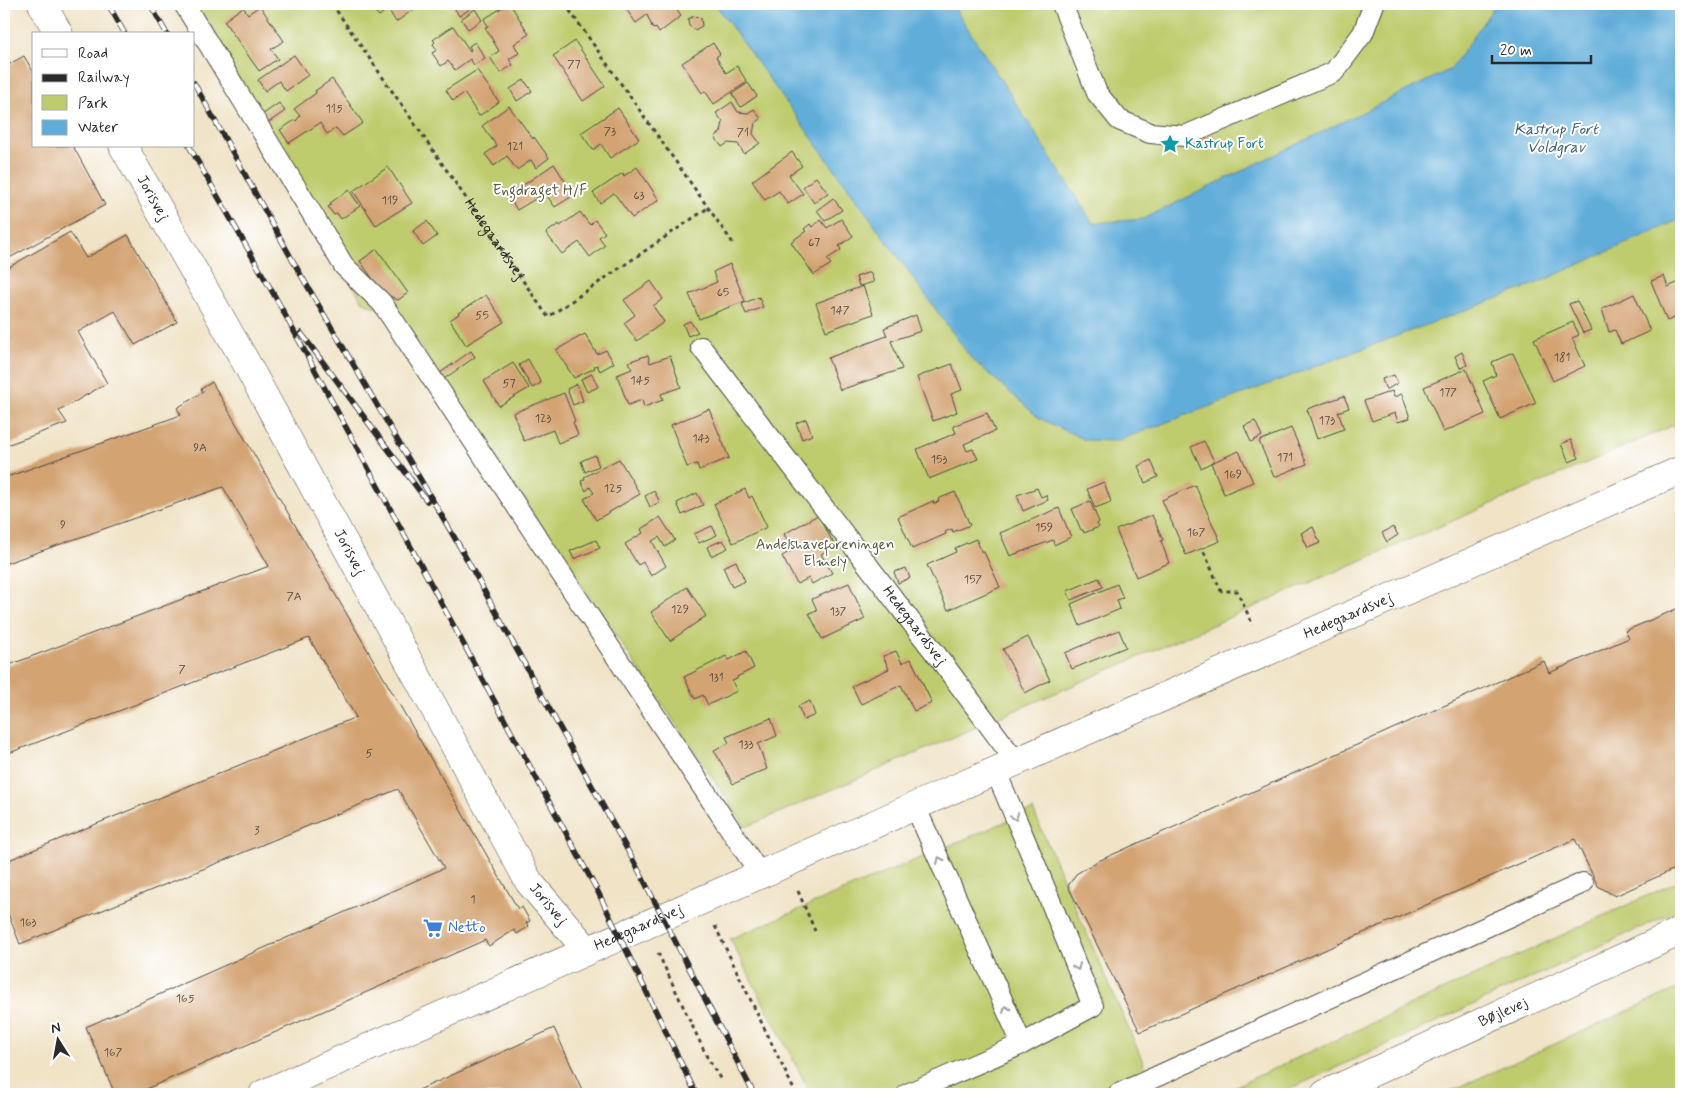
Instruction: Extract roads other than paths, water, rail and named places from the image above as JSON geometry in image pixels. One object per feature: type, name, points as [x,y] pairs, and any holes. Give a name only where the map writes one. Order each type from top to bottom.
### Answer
[{"type":"street","points":[[42,4],[58,32]]},
{"type":"street","name":"Jorisvej","points":[[124,148],[244,359],[529,882],[587,950]]},
{"type":"street","name":"Hedegaardsvej","points":[[263,1094],[1681,470]]},
{"type":"street","name":"Bøjlevej","points":[[1325,1094],[1681,931]]},
{"type":"lane","points":[[184,4],[344,266],[382,304],[760,874]]},
{"type":"lane","points":[[1062,4],[1097,93],[1119,120],[1150,132],[1185,136],[1334,72],[1363,32],[1374,4]]},
{"type":"lane","name":"Hedegaardsvej","points":[[701,347],[939,658],[1006,767]]},
{"type":"lane","points":[[908,1094],[1022,1044],[1093,1006],[1038,870],[1006,767]]},
{"type":"lane","points":[[915,806],[1022,1044]]},
{"type":"lane","points":[[1118,1094],[1583,882]]},
{"type":"water","name":"Kastrup Fort Voldgrav","points":[[715,4],[952,4],[1093,223],[1143,219],[1451,69],[1496,4],[1681,4],[1681,219],[1533,285],[1117,441],[1085,440],[1039,418],[971,358]]},
{"type":"railway","points":[[108,4],[124,32]]},
{"type":"railway","points":[[150,4],[166,32]]},
{"type":"railway","points":[[195,85],[298,270],[460,547],[639,871],[754,1094]]},
{"type":"railway","points":[[190,148],[277,300],[598,892],[696,1094]]},
{"type":"railway","points":[[301,333],[427,501]]},
{"type":"place","name":"Kastrup Fort","points":[[1170,144]]},
{"type":"place","name":"Netto","points":[[433,928]]},
{"type":"park label","name":"Engdraget H/F","points":[[540,191]]},
{"type":"park label","name":"Andelshaveforeningen Elmely","points":[[825,554]]}]
